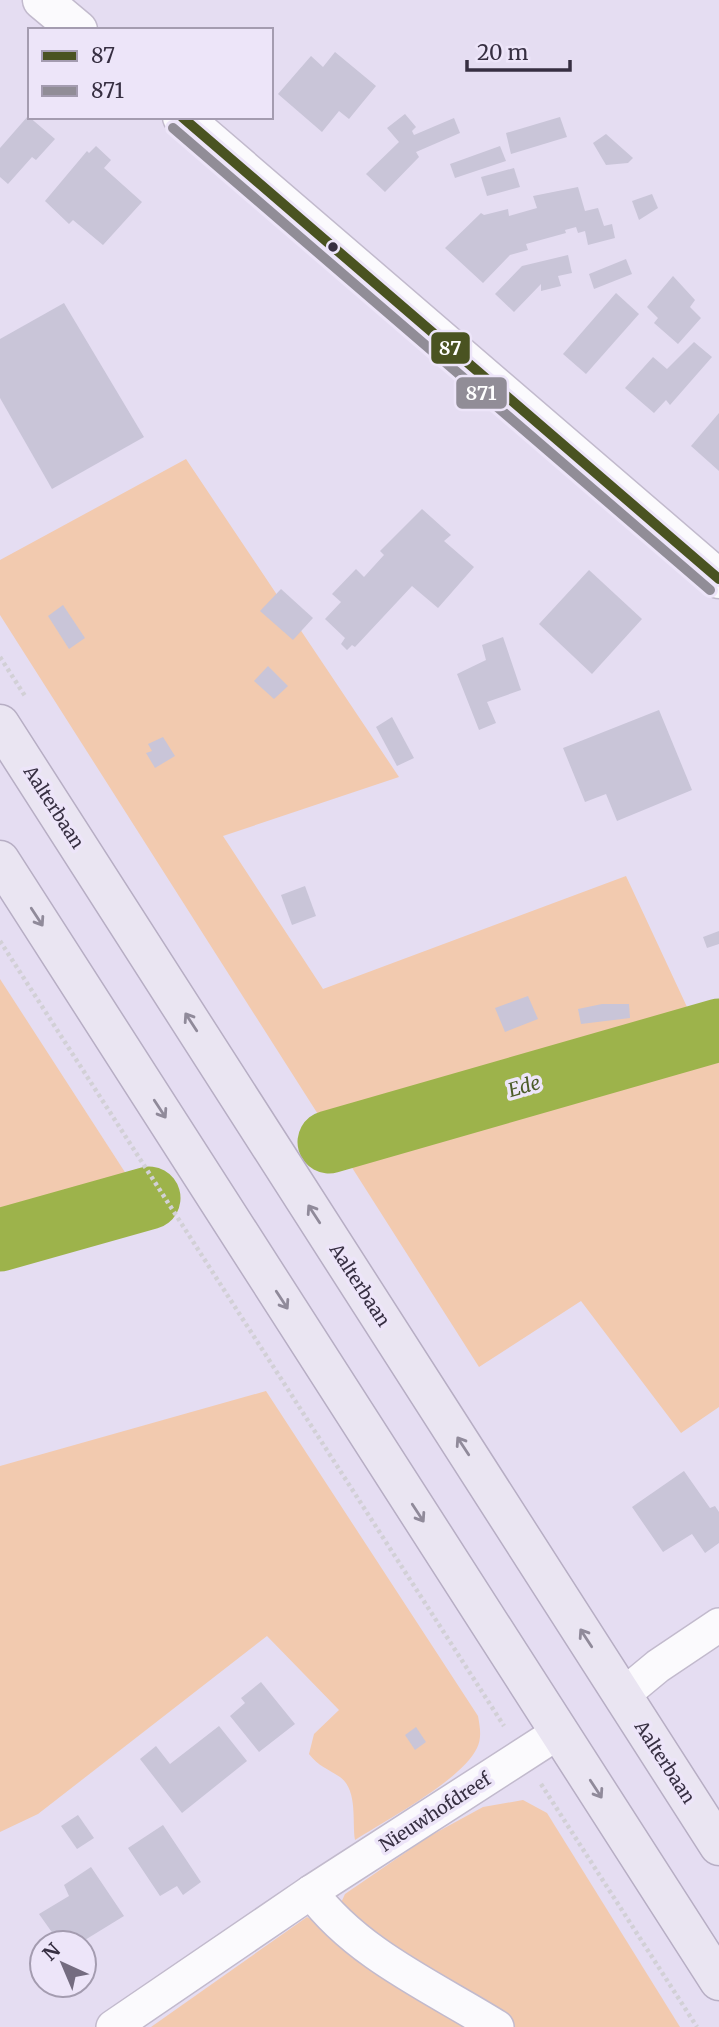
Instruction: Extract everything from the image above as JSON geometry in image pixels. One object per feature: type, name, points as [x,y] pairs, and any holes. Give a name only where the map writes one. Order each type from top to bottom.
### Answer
[{"type":"highway","name":"Aalterbaan","points":[[0,724],[719,1846]]},
{"type":"highway","points":[[0,860],[719,1981]]},
{"type":"street","points":[[42,0],[76,28]]},
{"type":"street","points":[[184,119],[719,579]]},
{"type":"street","points":[[623,1695],[658,1666],[719,1625]]},
{"type":"street","name":"Nieuwhofdreef","points":[[113,2027],[311,1892],[559,1732]]},
{"type":"street","points":[[311,1892],[326,1913],[359,1942],[497,2027]]},
{"type":"path","points":[[0,941],[697,2027]]},
{"type":"shaded area","points":[[186,459],[399,777],[223,836],[323,989],[626,876],[701,1037],[719,1033],[719,1407],[681,1433],[581,1301],[479,1367],[0,615],[0,560]]},
{"type":"shaded area","points":[[0,979],[152,1214],[0,1256]]},
{"type":"shaded area","points":[[266,1391],[478,1716],[480,1736],[477,1748],[469,1760],[440,1786],[355,1840],[350,1790],[340,1777],[309,1754],[314,1734],[339,1710],[267,1636],[38,1814],[0,1832],[0,1466]]},
{"type":"shaded area","points":[[523,1800],[547,1813],[680,2027],[508,2027],[363,1938],[340,1905],[345,1894],[428,1837],[483,1807]]},
{"type":"shaded area","points":[[307,1917],[477,2027],[151,2027]]},
{"type":"building","points":[[335,52],[376,86],[349,119],[339,111],[322,132],[278,94],[311,56],[323,67]]},
{"type":"building","points":[[405,114],[416,127],[412,131],[414,135],[454,118],[460,133],[416,152],[419,157],[385,192],[366,174],[399,142],[387,128]]},
{"type":"building","points":[[28,116],[28,119],[55,139],[36,160],[32,157],[8,184],[0,177],[0,148]]},
{"type":"building","points":[[560,117],[567,137],[511,154],[506,133]]},
{"type":"building","points":[[606,134],[633,158],[628,163],[606,165],[593,143]]},
{"type":"building","points":[[96,146],[111,160],[104,168],[142,202],[103,245],[73,220],[69,224],[45,201],[87,151],[89,153]]},
{"type":"building","points":[[500,146],[506,161],[455,178],[450,164]]},
{"type":"building","points":[[514,168],[520,187],[487,196],[481,177]]},
{"type":"building","points":[[578,187],[585,211],[598,208],[604,226],[612,224],[615,238],[588,245],[585,231],[578,233],[576,227],[565,230],[566,233],[526,244],[528,250],[510,255],[483,283],[445,248],[481,213],[484,215],[508,209],[509,216],[537,208],[533,196]]},
{"type":"building","points":[[652,194],[658,208],[639,220],[632,201]]},
{"type":"building","points":[[568,255],[572,273],[558,276],[561,286],[541,291],[541,284],[514,312],[495,294],[522,266]]},
{"type":"building","points":[[626,259],[632,274],[594,289],[589,274]]},
{"type":"building","points":[[673,276],[695,300],[690,307],[701,318],[678,344],[654,323],[658,318],[647,307]]},
{"type":"building","points":[[616,293],[639,314],[586,374],[563,354]]},
{"type":"building","points":[[64,303],[144,437],[52,489],[0,398],[0,339]]},
{"type":"building","points":[[694,342],[712,357],[670,405],[666,400],[654,413],[625,388],[653,357],[667,369]]},
{"type":"building","points":[[719,413],[719,471],[691,446]]},
{"type":"building","points":[[422,509],[451,535],[444,541],[474,567],[438,608],[412,586],[355,647],[352,645],[347,650],[341,644],[345,638],[325,619],[341,602],[332,594],[356,569],[364,577],[384,555],[380,551]]},
{"type":"building","points":[[589,570],[642,619],[592,674],[539,624]]},
{"type":"building","points":[[281,589],[313,618],[293,640],[260,611]]},
{"type":"building","points":[[63,605],[85,638],[69,649],[48,616]]},
{"type":"building","points":[[503,637],[521,690],[487,702],[496,723],[479,730],[457,674],[486,660],[482,645]]},
{"type":"building","points":[[268,666],[288,686],[274,699],[254,681]]},
{"type":"building","points":[[659,710],[692,790],[617,821],[606,794],[585,802],[563,748]]},
{"type":"building","points":[[392,717],[414,758],[397,766],[376,727]]},
{"type":"building","points":[[163,737],[175,756],[155,768],[146,753],[152,751],[148,744]]},
{"type":"building","points":[[305,886],[316,916],[292,925],[281,895]]},
{"type":"building","points":[[719,931],[719,944],[707,948],[703,937]]},
{"type":"building","points":[[528,996],[538,1019],[505,1032],[495,1008]]},
{"type":"building","points":[[602,1004],[629,1004],[630,1018],[581,1024],[578,1009]]},
{"type":"building","points":[[684,1471],[710,1508],[715,1506],[719,1512],[719,1543],[705,1553],[692,1534],[663,1552],[632,1507]]},
{"type":"building","points":[[261,1682],[295,1724],[259,1752],[230,1716],[245,1703],[241,1698]]},
{"type":"building","points":[[219,1726],[247,1761],[182,1813],[140,1759],[156,1746],[170,1764]]},
{"type":"building","points":[[416,1727],[426,1742],[415,1750],[405,1735]]},
{"type":"building","points":[[78,1815],[94,1838],[77,1849],[61,1826]]},
{"type":"building","points":[[163,1825],[201,1882],[183,1895],[177,1886],[160,1896],[128,1848]]},
{"type":"building","points":[[91,1867],[124,1916],[98,1932],[98,1929],[50,1929],[39,1914],[69,1896],[64,1885]]},
{"type":"waterway","name":"Ede","points":[[329,1142],[719,1030]]},
{"type":"waterway","name":"Ede","points":[[0,1240],[149,1198]]},
{"type":"transit line","name":"87","points":[[184,119],[719,579]]},
{"type":"transit line","name":"871","points":[[173,128],[710,590]]}]
